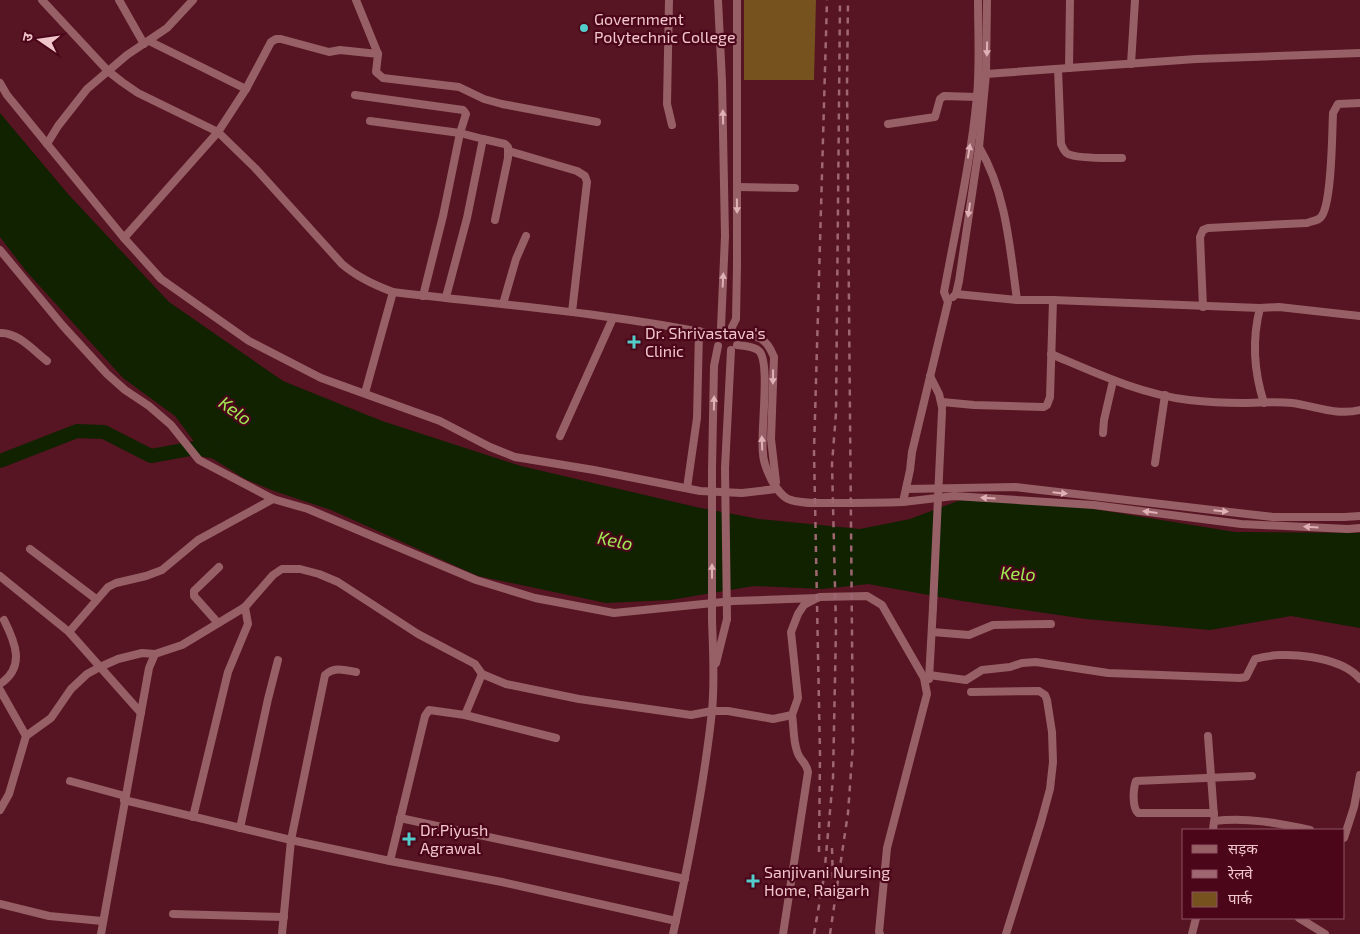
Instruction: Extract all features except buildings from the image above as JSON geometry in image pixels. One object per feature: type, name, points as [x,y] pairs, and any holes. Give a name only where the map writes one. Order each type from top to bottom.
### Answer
[{"type":"street","points":[[42,0],[108,71],[138,93],[218,132],[255,168],[342,264],[354,274],[377,286],[393,292],[664,324],[699,332],[718,332],[726,326],[732,327],[739,334],[762,338],[769,346],[774,357],[771,439],[776,489]]},
{"type":"street","points":[[119,0],[146,42],[246,89]]},
{"type":"street","points":[[47,144],[58,126],[87,89],[127,55],[167,28],[193,0]]},
{"type":"street","points":[[356,0],[378,54],[376,72],[383,78],[458,87],[484,99],[502,104],[597,122]]},
{"type":"street","points":[[669,0],[667,104],[672,125]]},
{"type":"street","points":[[673,934],[699,801],[712,711],[714,671],[712,469],[714,366],[718,346],[716,341],[725,236],[722,81],[718,0]]},
{"type":"street","points":[[732,327],[736,318],[737,266],[738,0]]},
{"type":"street","points":[[948,302],[944,292],[977,97],[979,75],[978,0]]},
{"type":"street","points":[[902,502],[948,302],[956,294],[979,147],[986,74],[988,0]]},
{"type":"street","points":[[1068,68],[1070,0]]},
{"type":"street","points":[[1131,64],[1135,0]]},
{"type":"street","points":[[124,238],[218,132],[246,89],[271,42],[281,38],[329,52],[340,50],[378,54]]},
{"type":"street","points":[[986,74],[1196,59],[1360,53]]},
{"type":"street","points":[[1058,69],[1061,144],[1064,150],[1068,154],[1077,156],[1122,158]]},
{"type":"street","points":[[0,83],[7,95],[124,238],[161,279],[249,341],[320,378],[440,421],[490,447],[515,457],[700,491],[742,493],[776,489]]},
{"type":"street","points":[[355,95],[463,110],[466,114],[423,296]]},
{"type":"street","points":[[888,124],[935,117],[940,99],[944,96],[977,97]]},
{"type":"street","points":[[1203,307],[1200,237],[1203,230],[1208,228],[1307,223],[1320,219],[1325,212],[1328,194],[1333,113],[1335,107],[1338,104],[1360,103]]},
{"type":"street","points":[[370,121],[460,133],[505,144],[509,151],[495,220]]},
{"type":"street","points":[[446,297],[467,218],[483,139]]},
{"type":"street","points":[[979,147],[988,162],[1003,208],[1010,244],[1017,300]]},
{"type":"street","points":[[509,151],[571,169],[585,176],[586,182],[572,312]]},
{"type":"street","points":[[737,187],[795,188]]},
{"type":"street","points":[[503,304],[516,260],[526,236]]},
{"type":"street","points":[[0,250],[57,319],[106,374],[171,425],[199,460],[273,499],[308,509],[476,580],[535,598],[614,613],[733,601],[867,596],[882,605],[924,678],[927,694]]},
{"type":"street","points":[[365,393],[393,292]]},
{"type":"street","points":[[956,294],[1017,300],[1203,307],[1279,307],[1360,316]]},
{"type":"street","points":[[942,402],[974,405],[1047,406],[1050,397],[1053,300]]},
{"type":"street","points":[[1260,308],[1254,341],[1260,388],[1264,402]]},
{"type":"street","points":[[560,436],[613,318]]},
{"type":"street","points":[[687,488],[697,418],[699,332]]},
{"type":"street","points":[[0,333],[7,333],[15,337],[47,361]]},
{"type":"street","points":[[714,671],[727,619],[726,468],[734,348],[739,340],[739,334]]},
{"type":"street","points":[[718,346],[725,350],[751,347],[759,351],[763,358],[765,391],[762,454],[776,489],[786,498],[802,502],[876,504],[954,496],[1094,505],[1241,524],[1360,528]]},
{"type":"street","points":[[1051,354],[1113,381],[1188,400],[1240,403],[1294,403],[1317,409],[1352,412],[1360,410]]},
{"type":"street","points":[[880,934],[887,848],[927,694],[929,675],[942,411],[942,402],[930,376]]},
{"type":"street","points":[[1103,433],[1113,381]]},
{"type":"street","points":[[1155,463],[1165,395]]},
{"type":"street","points":[[906,488],[1015,488],[1273,517],[1360,516]]},
{"type":"street","points":[[69,632],[108,586],[162,570],[198,540],[273,499]]},
{"type":"street","points":[[30,549],[96,599]]},
{"type":"street","points":[[218,623],[194,596],[194,591],[219,567]]},
{"type":"street","points":[[0,810],[9,794],[26,736],[51,718],[71,689],[87,674],[118,660],[142,654],[155,654],[182,645],[245,607],[273,575],[282,569],[300,569],[338,582],[418,634],[475,664],[482,674],[506,684],[579,699],[690,715],[712,711],[728,711],[773,719],[792,715]]},
{"type":"street","points":[[0,576],[69,632],[141,713]]},
{"type":"street","points":[[783,934],[808,772],[806,764],[800,759],[797,751],[792,715],[798,698],[791,632],[798,614],[804,605],[819,597]]},
{"type":"street","points":[[193,817],[228,672],[248,624],[245,607]]},
{"type":"street","points":[[0,684],[10,676],[17,656],[14,641],[4,620]]},
{"type":"street","points":[[932,632],[969,635],[993,625],[1050,624]]},
{"type":"street","points":[[101,934],[124,798],[149,668],[155,654]]},
{"type":"street","points":[[929,675],[966,680],[982,670],[1036,662],[1108,673],[1240,678],[1246,677],[1255,658],[1277,654],[1338,663],[1354,672],[1360,679]]},
{"type":"street","points":[[240,828],[278,660]]},
{"type":"street","points":[[282,934],[291,840],[325,675],[330,670],[336,669],[356,672]]},
{"type":"street","points":[[465,715],[482,674]]},
{"type":"street","points":[[0,690],[26,736]]},
{"type":"street","points":[[971,692],[1039,691],[1045,695],[1049,710],[1053,762],[1050,790],[1006,934]]},
{"type":"street","points":[[390,861],[426,713],[429,710],[465,715],[556,738]]},
{"type":"street","points":[[1208,736],[1214,817],[1213,829]]},
{"type":"street","points":[[1345,835],[1354,806],[1360,775]]},
{"type":"street","points":[[1252,776],[1136,781],[1135,809],[1138,814],[1244,819],[1279,823],[1306,829]]},
{"type":"street","points":[[70,781],[193,817],[291,840],[502,882],[676,921]]},
{"type":"street","points":[[400,818],[685,879]]},
{"type":"street","points":[[0,904],[49,916],[102,921]]},
{"type":"street","points":[[173,914],[284,917]]},
{"type":"street","points":[[1192,934],[1196,919]]},
{"type":"street","points":[[1301,919],[1325,934]]},
{"type":"green space","points":[[744,0],[816,0],[814,80],[744,80]]},
{"type":"water","name":"Kelo","points":[[0,113],[68,194],[169,302],[283,381],[382,421],[521,466],[696,507],[759,519],[860,529],[910,519],[963,499],[1057,503],[1235,532],[1360,533],[1360,628],[1291,616],[1210,630],[1086,619],[962,601],[868,584],[823,589],[754,586],[670,600],[606,603],[478,576],[331,510],[245,479],[202,452],[175,416],[123,378],[26,271],[0,237]]},
{"type":"waterway","points":[[0,461],[77,431],[104,432],[151,456],[195,448],[217,452]]},
{"type":"railway","points":[[819,852],[820,755],[814,451],[827,0]]},
{"type":"railway","points":[[814,934],[824,877],[833,778],[836,628],[832,464],[836,413],[840,0]]},
{"type":"railway","points":[[830,934],[848,813],[853,744],[847,85],[848,0]]},
{"type":"railway","points":[[832,848],[833,883]]},
{"type":"place","name":"Government Polytechnic College","points":[[584,28]]},
{"type":"place","name":"Dr. Shrivastava's Clinic","points":[[634,342]]},
{"type":"place","name":"Dr.Piyush Agrawal","points":[[409,839]]},
{"type":"place","name":"Sanjivani Nursing Home, Raigarh","points":[[753,881]]}]
